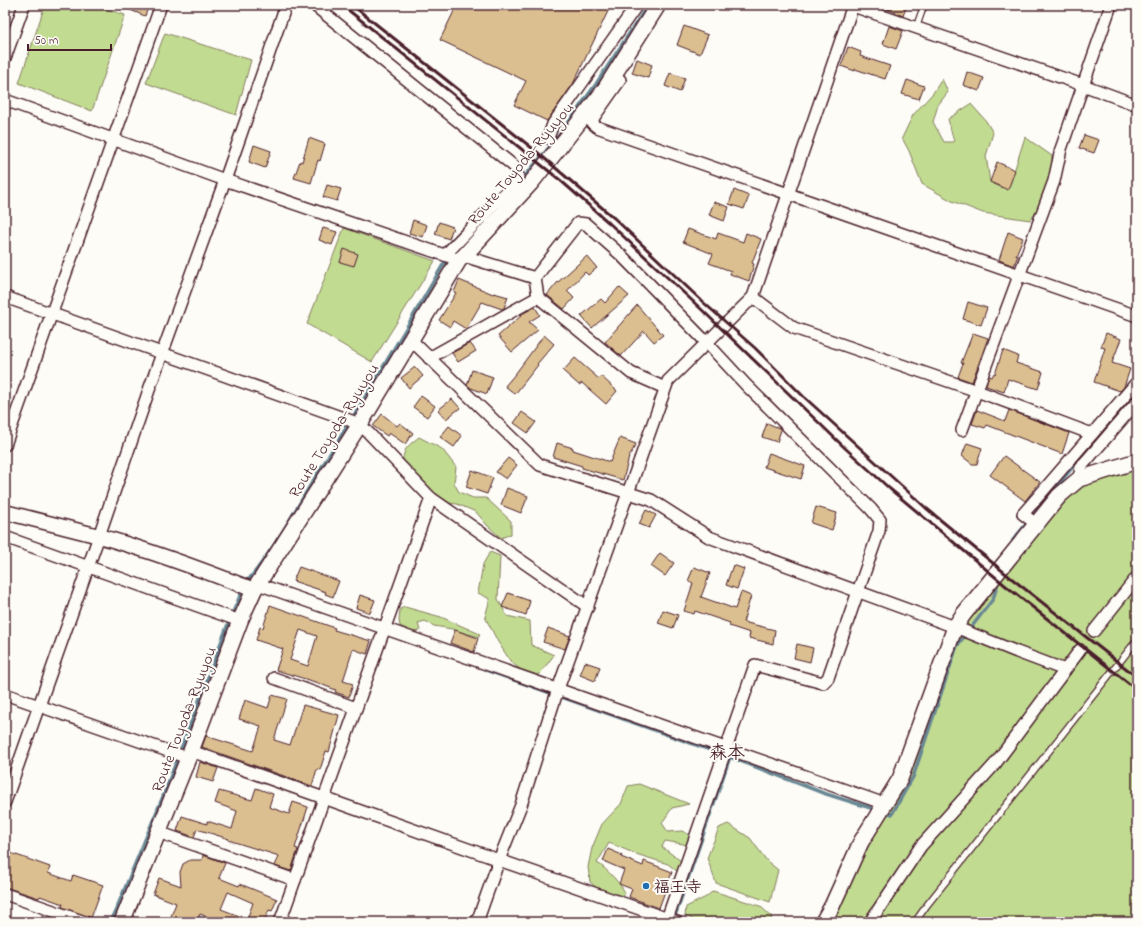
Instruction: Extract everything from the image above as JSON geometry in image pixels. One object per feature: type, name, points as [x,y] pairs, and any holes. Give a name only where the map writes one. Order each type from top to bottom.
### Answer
[{"type":"main road","name":"Route Toyoda-Ryuyou","points":[[125,921],[158,832],[190,755],[240,620],[256,587],[360,424],[456,257],[531,183],[603,92],[658,5]]},
{"type":"main road","points":[[823,922],[832,906],[861,842],[900,779],[955,627],[971,604],[1059,496],[1079,479],[1137,461]]},
{"type":"street","points":[[5,58],[24,5]]},
{"type":"street","points":[[5,445],[161,5]]},
{"type":"street","points":[[5,802],[286,5]]},
{"type":"street","points":[[314,5],[515,167],[518,176],[514,184],[456,257]]},
{"type":"street","points":[[548,138],[553,124],[637,5]]},
{"type":"street","points":[[477,922],[520,805],[558,689],[665,388],[668,382],[753,297],[852,5],[1084,85],[1137,105]]},
{"type":"street","points":[[962,430],[1054,181],[1061,148],[1111,5]]},
{"type":"street","points":[[614,75],[620,80],[594,117],[592,123],[597,127],[1137,316]]},
{"type":"street","points":[[5,100],[225,180],[456,257],[535,278]]},
{"type":"street","points":[[5,694],[190,755],[325,797],[670,921],[755,665],[823,683],[828,678],[879,531],[880,520],[871,509],[746,385],[621,255],[586,224],[578,222],[535,278],[538,297],[631,373],[665,388]]},
{"type":"street","points":[[5,297],[360,424],[431,498],[588,607]]},
{"type":"street","points":[[429,358],[538,297]]},
{"type":"street","points":[[753,297],[794,328],[977,391],[1092,434]]},
{"type":"street","points":[[410,339],[540,465],[650,500],[708,537],[955,627],[1065,670]]},
{"type":"street","points":[[1036,524],[1023,514],[1137,382]]},
{"type":"street","points":[[1079,479],[1082,467],[1137,402]]},
{"type":"street","points":[[280,922],[431,498]]},
{"type":"street","points":[[5,512],[99,536],[385,628],[885,804]]},
{"type":"street","points":[[5,537],[240,620]]},
{"type":"street","points":[[1094,631],[1137,577]]},
{"type":"street","points":[[870,922],[921,846],[995,764],[1080,650]]},
{"type":"street","points":[[274,678],[356,708]]},
{"type":"street","points":[[158,832],[295,880]]},
{"type":"street","points":[[5,894],[85,922]]},
{"type":"lane","points":[[916,28],[924,5]]},
{"type":"lane","points":[[915,922],[1137,640]]},
{"type":"green space","points":[[45,5],[95,5],[125,15],[92,111],[19,83]]},
{"type":"green space","points":[[165,33],[251,60],[236,115],[146,83]]},
{"type":"green space","points":[[942,79],[948,92],[938,105],[933,122],[944,142],[954,142],[948,119],[971,104],[986,121],[993,133],[986,156],[990,182],[1002,187],[1010,184],[1025,137],[1052,156],[1051,183],[1046,201],[1030,220],[983,213],[952,201],[922,184],[909,151],[902,138],[913,115],[933,93]]},
{"type":"green space","points":[[344,228],[435,261],[372,362],[307,324]]},
{"type":"green space","points":[[419,437],[442,449],[456,467],[454,483],[459,492],[473,498],[486,498],[511,521],[511,534],[501,538],[476,512],[457,504],[449,503],[435,496],[403,469],[405,450]]},
{"type":"green space","points":[[1137,460],[1137,922],[823,922],[904,768],[971,604],[1085,477]]},
{"type":"green space","points":[[490,552],[500,556],[498,599],[507,616],[530,621],[531,645],[554,655],[533,680],[511,662],[498,642],[485,617],[490,599],[478,593],[483,564]]},
{"type":"green space","points":[[405,607],[441,617],[480,634],[479,637],[452,629],[434,626],[425,621],[418,623],[420,631],[412,632],[400,626],[400,609]]},
{"type":"green space","points":[[639,784],[689,804],[672,808],[662,823],[668,832],[682,831],[692,836],[689,845],[665,841],[662,847],[681,861],[678,872],[668,864],[636,854],[609,843],[597,863],[617,881],[624,890],[625,893],[622,897],[600,891],[590,882],[588,867],[592,848],[602,824],[621,804],[628,786]]},
{"type":"green space","points":[[728,824],[750,838],[767,861],[778,870],[770,902],[716,883],[707,858],[719,828]]},
{"type":"green space","points":[[713,891],[760,906],[772,917],[770,922],[699,922],[685,916],[686,907],[706,897]]},
{"type":"building","points":[[118,5],[149,5],[145,16]]},
{"type":"building","points":[[457,5],[611,5],[573,84],[547,121],[514,105],[526,81],[440,40]]},
{"type":"building","points":[[878,5],[907,5],[903,16]]},
{"type":"building","points":[[684,26],[708,35],[700,54],[677,45]]},
{"type":"building","points":[[889,26],[903,31],[896,49],[883,44]]},
{"type":"building","points":[[848,47],[861,52],[860,56],[890,66],[885,79],[841,66]]},
{"type":"building","points":[[637,59],[652,65],[648,78],[632,73]]},
{"type":"building","points":[[967,72],[984,78],[979,91],[963,85]]},
{"type":"building","points":[[670,73],[685,78],[680,92],[665,86]]},
{"type":"building","points":[[907,80],[924,86],[919,99],[902,94]]},
{"type":"building","points":[[1084,135],[1099,140],[1094,153],[1079,148]]},
{"type":"building","points":[[309,138],[325,144],[311,183],[294,178],[300,161],[302,162]]},
{"type":"building","points":[[254,145],[271,151],[265,168],[249,162]]},
{"type":"building","points":[[997,162],[1015,170],[1008,190],[990,182]]},
{"type":"building","points":[[327,185],[341,189],[337,201],[323,197]]},
{"type":"building","points":[[734,190],[749,196],[744,209],[729,204]]},
{"type":"building","points":[[714,202],[729,207],[724,221],[709,215]]},
{"type":"building","points":[[413,220],[427,225],[423,237],[409,233]]},
{"type":"building","points":[[439,222],[453,227],[449,239],[435,234]]},
{"type":"building","points":[[323,228],[337,232],[332,245],[319,240]]},
{"type":"building","points":[[688,229],[716,239],[718,233],[743,242],[746,233],[761,239],[752,263],[754,264],[749,281],[730,274],[731,271],[709,263],[713,254],[683,242]]},
{"type":"building","points":[[1008,232],[1023,238],[1016,255],[1018,255],[1014,266],[999,260]]},
{"type":"building","points":[[344,249],[358,254],[354,266],[340,262]]},
{"type":"building","points":[[587,256],[597,268],[588,275],[585,272],[567,291],[574,298],[564,309],[547,295],[557,283]]},
{"type":"building","points":[[459,280],[493,294],[508,297],[504,308],[502,309],[482,302],[466,329],[453,321],[450,327],[439,320],[456,293],[454,292]]},
{"type":"building","points":[[619,287],[629,296],[592,328],[581,316],[601,299],[605,303]]},
{"type":"building","points":[[968,302],[987,308],[981,325],[963,319]]},
{"type":"building","points":[[637,305],[663,335],[654,342],[644,331],[621,356],[605,342]]},
{"type":"building","points":[[535,307],[540,315],[529,322],[538,330],[512,352],[498,336],[522,315],[520,315]]},
{"type":"building","points":[[973,333],[988,338],[972,382],[958,377],[963,363],[961,363]]},
{"type":"building","points":[[1106,333],[1121,339],[1112,363],[1130,369],[1124,387],[1120,391],[1094,382],[1105,348],[1101,347]]},
{"type":"building","points":[[544,335],[554,344],[515,394],[505,386]]},
{"type":"building","points":[[470,343],[476,351],[458,362],[452,353]]},
{"type":"building","points":[[1003,350],[1018,356],[1016,363],[1043,372],[1038,389],[1008,379],[1004,392],[986,386],[989,376],[992,377],[994,373],[995,374]]},
{"type":"building","points":[[575,358],[599,379],[601,376],[617,391],[606,404],[582,383],[579,385],[563,371]]},
{"type":"building","points":[[415,367],[423,376],[409,388],[401,378]]},
{"type":"building","points":[[472,370],[493,377],[487,394],[467,385]]},
{"type":"building","points":[[421,396],[435,406],[427,417],[413,407]]},
{"type":"building","points":[[452,399],[460,408],[446,419],[438,410]]},
{"type":"building","points":[[977,410],[1005,421],[1009,410],[1069,433],[1062,454],[987,425],[985,428],[972,424]]},
{"type":"building","points":[[522,412],[536,422],[528,433],[514,423]]},
{"type":"building","points":[[382,414],[397,426],[400,423],[413,433],[405,444],[389,433],[387,436],[373,426]]},
{"type":"building","points":[[767,423],[781,430],[777,442],[762,437]]},
{"type":"building","points":[[449,426],[462,436],[454,447],[440,437]]},
{"type":"building","points":[[620,438],[636,444],[629,457],[623,480],[582,468],[582,466],[553,457],[557,443],[610,462]]},
{"type":"building","points":[[967,443],[982,448],[977,464],[972,464],[962,456]]},
{"type":"building","points":[[769,453],[805,466],[801,479],[764,467]]},
{"type":"building","points":[[1004,456],[1040,482],[1025,501],[990,475]]},
{"type":"building","points":[[508,458],[517,465],[506,479],[496,472]]},
{"type":"building","points":[[472,470],[493,478],[487,494],[466,487]]},
{"type":"building","points":[[507,488],[528,496],[521,513],[501,505]]},
{"type":"building","points":[[816,507],[837,513],[832,530],[811,523]]},
{"type":"building","points":[[646,510],[656,515],[649,528],[639,524]]},
{"type":"building","points":[[660,553],[674,563],[665,576],[651,566]]},
{"type":"building","points":[[733,565],[744,569],[737,589],[726,585]]},
{"type":"building","points":[[299,567],[339,581],[333,597],[325,594],[326,592],[293,581]]},
{"type":"building","points":[[694,567],[710,573],[701,597],[735,609],[741,592],[751,596],[743,622],[775,630],[773,644],[749,638],[750,633],[729,626],[730,623],[695,611],[694,614],[684,611],[693,583],[688,581]]},
{"type":"building","points":[[508,593],[530,601],[526,615],[502,607]]},
{"type":"building","points":[[360,595],[375,600],[370,613],[356,608]]},
{"type":"building","points":[[270,605],[335,628],[334,630],[371,641],[367,654],[353,649],[343,681],[353,684],[349,697],[315,682],[276,670],[283,649],[256,640],[260,627],[263,628]],"holes":[[[300,630],[317,636],[308,666],[290,660]]]},
{"type":"building","points":[[663,610],[678,615],[673,628],[658,623]]},
{"type":"building","points":[[548,628],[570,636],[565,649],[543,642]]},
{"type":"building","points":[[455,630],[478,638],[474,652],[450,643]]},
{"type":"building","points":[[797,644],[813,648],[810,662],[794,658]]},
{"type":"building","points":[[585,662],[600,667],[595,681],[580,675]]},
{"type":"building","points":[[272,695],[287,699],[274,740],[290,745],[303,705],[339,715],[329,752],[326,751],[320,770],[317,769],[312,786],[202,747],[206,736],[253,751],[261,726],[239,719],[245,700],[268,708]]},
{"type":"building","points":[[200,762],[218,768],[213,782],[196,777]]},
{"type":"building","points":[[256,788],[273,794],[269,807],[289,814],[293,802],[308,807],[295,848],[298,849],[291,871],[275,866],[279,856],[197,829],[194,837],[177,831],[182,816],[207,824],[207,821],[232,829],[237,811],[215,803],[219,791],[252,800]]},
{"type":"building","name":"福王寺","points":[[608,849],[622,855],[621,857],[643,866],[644,861],[672,872],[659,908],[629,897],[632,889],[619,884],[624,870],[603,861]]},
{"type":"building","points":[[5,851],[50,867],[48,873],[71,881],[73,875],[103,885],[91,918],[62,907],[63,904],[40,896],[39,898],[5,887]]},
{"type":"building","points":[[203,855],[225,863],[219,878],[239,886],[240,884],[277,899],[272,911],[269,910],[264,922],[220,922],[200,914],[197,922],[169,922],[176,903],[153,894],[159,878],[181,886],[180,872],[183,864],[190,860],[202,860]],"holes":[[[228,892],[253,903],[247,919],[221,909]]]},
{"type":"waterway","points":[[520,182],[558,137],[596,84],[648,5]]},
{"type":"waterway","points":[[246,583],[283,531],[381,371],[443,265],[449,258]]},
{"type":"waterway","points":[[1012,544],[1013,540],[1137,391]]},
{"type":"waterway","points":[[885,812],[892,814],[913,777],[957,646],[993,599],[999,580]]},
{"type":"waterway","points":[[111,922],[162,799],[228,624],[243,589]]},
{"type":"waterway","points":[[486,670],[730,757],[823,793],[877,810]]},
{"type":"waterway","points":[[674,919],[730,757]]},
{"type":"railway","points":[[342,5],[560,180],[608,222],[700,308],[845,448],[890,489],[1006,586],[1137,690]]},
{"type":"railway","points":[[352,5],[537,152],[614,218],[704,303],[755,348],[803,396],[926,508],[1011,578],[1137,677]]},
{"type":"place","name":"福王寺","points":[[646,886]]},
{"type":"district","name":"森本","points":[[727,752]]}]
